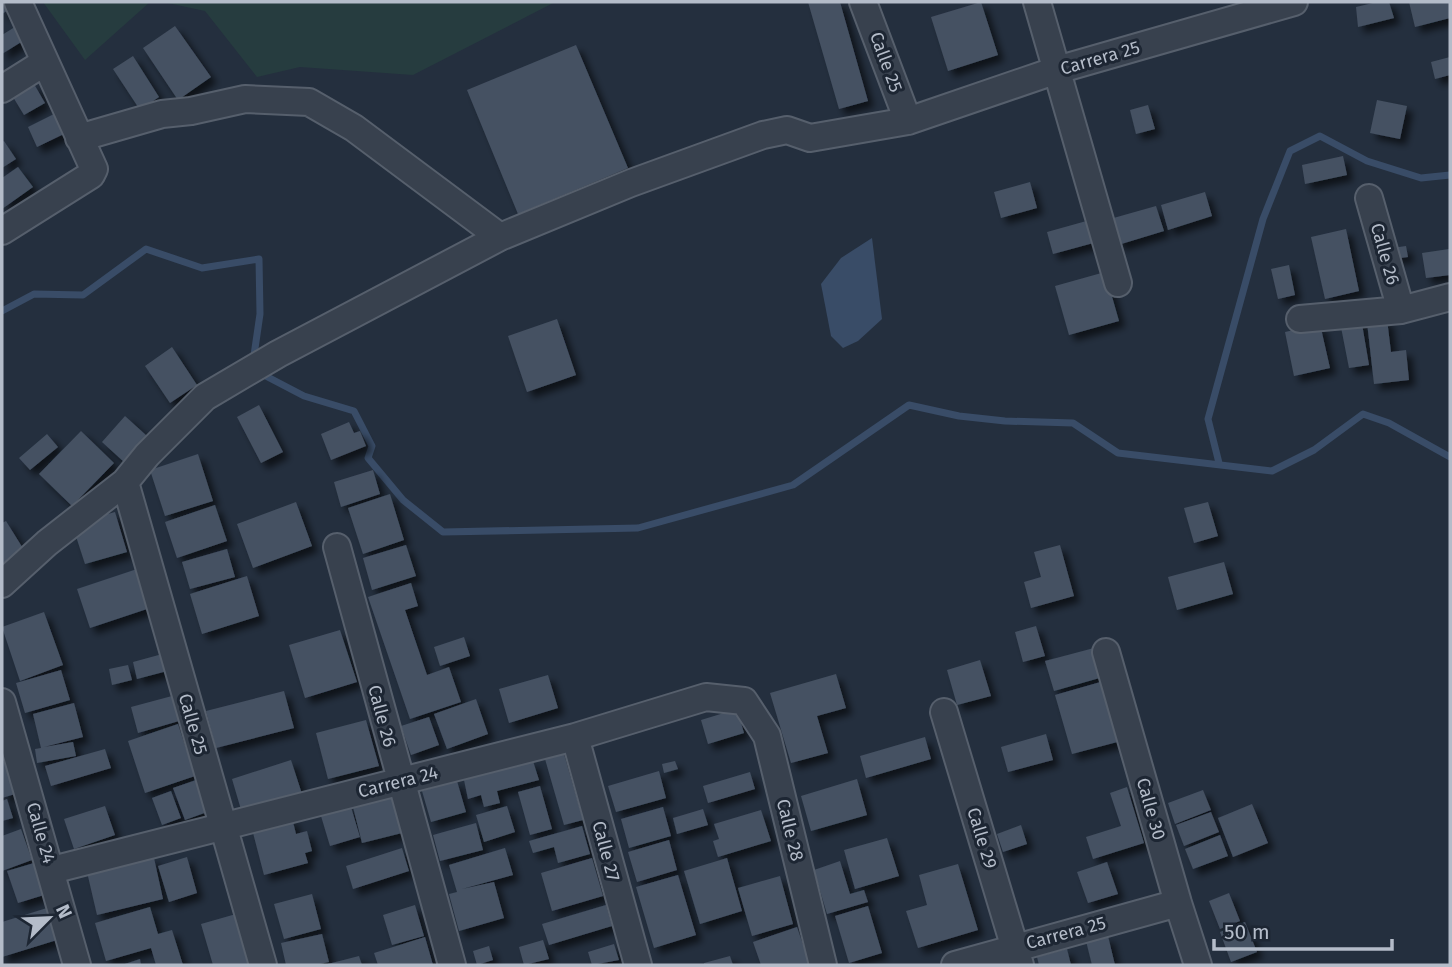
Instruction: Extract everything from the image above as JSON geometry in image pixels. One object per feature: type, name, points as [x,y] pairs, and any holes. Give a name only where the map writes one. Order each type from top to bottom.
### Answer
[{"type":"street","points":[[2,232],[91,175],[94,169],[18,2]]},
{"type":"street","name":"Calle 25","points":[[863,2],[908,121]]},
{"type":"street","points":[[1037,2],[1118,283]]},
{"type":"street","name":"Carrera 25","points":[[2,584],[47,543],[125,482],[147,455],[205,397],[278,354],[500,237],[631,183],[763,135],[787,130],[810,138],[908,121],[1057,70],[1294,2]]},
{"type":"street","points":[[2,89],[45,62]]},
{"type":"street","points":[[79,138],[162,114],[191,111],[245,99],[309,102],[354,128],[500,237]]},
{"type":"street","name":"Calle 26","points":[[1369,198],[1401,310]]},
{"type":"street","points":[[1300,319],[1401,310],[1450,297]]},
{"type":"street","name":"Calle 25","points":[[125,482],[263,965]]},
{"type":"street","name":"Calle 26","points":[[337,547],[452,965]]},
{"type":"street","name":"Calle 30","points":[[1106,652],[1198,965]]},
{"type":"street","name":"Carrera 24","points":[[52,870],[575,737],[706,697],[744,701]]},
{"type":"street","name":"Calle 28","points":[[744,701],[766,736],[823,965]]},
{"type":"street","name":"Calle 24","points":[[2,702],[77,965]]},
{"type":"street","name":"Calle 29","points":[[944,712],[1018,956]]},
{"type":"street","name":"Calle 27","points":[[575,737],[638,965]]},
{"type":"street","name":"Carrera 25","points":[[956,965],[1018,956],[1178,902]]},
{"type":"green space","points":[[43,2],[150,2],[85,60]]},
{"type":"green space","points":[[163,2],[555,2],[413,75],[300,67],[257,77],[205,11]]},
{"type":"water","points":[[872,238],[882,319],[858,341],[843,348],[831,336],[821,284],[841,258]]},
{"type":"building","points":[[2,2],[6,2],[10,9],[2,14]]},
{"type":"building","points":[[808,2],[840,2],[868,101],[839,109]]},
{"type":"building","points":[[981,2],[998,55],[948,71],[931,17]]},
{"type":"building","points":[[1389,2],[1394,18],[1358,27],[1356,7]]},
{"type":"building","points":[[1409,2],[1450,2],[1450,18],[1415,27]]},
{"type":"building","points":[[18,25],[26,39],[2,54],[2,35]]},
{"type":"building","points":[[175,26],[211,77],[178,100],[143,48]]},
{"type":"building","points":[[576,45],[628,168],[518,214],[467,90]]},
{"type":"building","points":[[133,56],[159,97],[140,110],[113,69]]},
{"type":"building","points":[[1450,57],[1450,75],[1435,79],[1431,62]]},
{"type":"building","points":[[34,84],[45,103],[24,115],[13,97]]},
{"type":"building","points":[[1377,100],[1407,106],[1400,139],[1370,133]]},
{"type":"building","points":[[1148,105],[1155,129],[1136,134],[1130,110]]},
{"type":"building","points":[[58,112],[68,132],[37,147],[28,127]]},
{"type":"building","points":[[4,141],[16,159],[2,168],[2,142]]},
{"type":"building","points":[[1343,156],[1347,175],[1305,184],[1302,165]]},
{"type":"building","points":[[18,167],[33,187],[2,209],[2,178]]},
{"type":"building","points":[[1030,182],[1037,208],[1001,218],[994,192]]},
{"type":"building","points":[[1205,192],[1212,216],[1168,230],[1161,205]]},
{"type":"building","points":[[1156,206],[1164,231],[1118,245],[1110,219]]},
{"type":"building","points":[[1090,220],[1097,242],[1053,254],[1047,232]]},
{"type":"building","points":[[1346,229],[1359,291],[1325,299],[1311,237]]},
{"type":"building","points":[[1406,246],[1408,257],[1393,259],[1392,248]]},
{"type":"building","points":[[1449,249],[1450,275],[1426,278],[1422,253]]},
{"type":"building","points":[[1289,265],[1295,295],[1278,299],[1271,269]]},
{"type":"building","points":[[1105,272],[1119,321],[1069,335],[1055,286]]},
{"type":"building","points":[[1361,318],[1369,365],[1349,368],[1340,322]]},
{"type":"building","points":[[557,319],[576,375],[527,392],[508,336]]},
{"type":"building","points":[[1387,319],[1391,352],[1406,350],[1409,380],[1374,384],[1367,322]]},
{"type":"building","points":[[1320,324],[1330,368],[1294,376],[1285,332]]},
{"type":"building","points":[[172,347],[197,385],[170,403],[145,366]]},
{"type":"building","points":[[259,405],[283,452],[261,463],[237,417]]},
{"type":"building","points":[[125,416],[147,436],[124,462],[102,442]]},
{"type":"building","points":[[349,422],[354,433],[360,431],[366,446],[331,460],[321,434]]},
{"type":"building","points":[[81,431],[114,463],[72,506],[39,474]]},
{"type":"building","points":[[47,434],[58,447],[30,470],[19,458]]},
{"type":"building","points":[[198,454],[213,501],[165,516],[150,470]]},
{"type":"building","points":[[373,470],[380,494],[341,507],[334,482]]},
{"type":"building","points":[[390,494],[404,540],[363,554],[348,508]]},
{"type":"building","points":[[296,502],[312,546],[253,568],[237,524]]},
{"type":"building","points":[[1208,502],[1218,536],[1194,543],[1184,508]]},
{"type":"building","points":[[215,505],[227,541],[177,558],[165,522]]},
{"type":"building","points":[[115,512],[127,552],[85,564],[72,524]]},
{"type":"building","points":[[6,521],[24,550],[2,564],[2,523]]},
{"type":"building","points":[[406,545],[416,576],[372,590],[363,558]]},
{"type":"building","points":[[1060,545],[1074,596],[1031,608],[1024,582],[1041,577],[1034,552]]},
{"type":"building","points":[[227,549],[235,577],[190,589],[182,562]]},
{"type":"building","points":[[1224,562],[1233,594],[1177,610],[1168,577]]},
{"type":"building","points":[[137,569],[150,608],[90,628],[77,589]]},
{"type":"building","points":[[247,576],[259,616],[202,634],[190,594]]},
{"type":"building","points":[[411,583],[418,606],[405,610],[427,675],[449,667],[461,702],[410,719],[368,597]]},
{"type":"building","points":[[44,612],[63,665],[20,681],[2,627]]},
{"type":"building","points":[[1036,626],[1045,656],[1023,662],[1015,632]]},
{"type":"building","points":[[340,630],[357,682],[305,698],[289,645]]},
{"type":"building","points":[[464,637],[470,656],[440,666],[434,647]]},
{"type":"building","points":[[1094,648],[1103,677],[1054,691],[1045,661]]},
{"type":"building","points":[[166,653],[171,670],[137,679],[133,662]]},
{"type":"building","points":[[980,660],[991,696],[957,705],[947,670]]},
{"type":"building","points":[[128,665],[132,680],[112,685],[109,669]]},
{"type":"building","points":[[61,670],[70,700],[25,713],[16,683]]},
{"type":"building","points":[[836,674],[846,708],[817,716],[828,753],[791,763],[770,693]]},
{"type":"building","points":[[548,675],[558,708],[509,723],[499,689]]},
{"type":"building","points":[[1104,681],[1121,741],[1072,754],[1055,695]]},
{"type":"building","points":[[284,691],[294,728],[216,748],[206,711]]},
{"type":"building","points":[[172,696],[179,721],[138,733],[131,707]]},
{"type":"building","points":[[476,699],[488,734],[447,749],[434,714]]},
{"type":"building","points":[[74,703],[83,737],[44,747],[73,742],[76,756],[37,763],[35,749],[41,748],[33,714]]},
{"type":"building","points":[[737,709],[744,733],[708,744],[701,720]]},
{"type":"building","points":[[429,717],[439,745],[411,755],[401,726]]},
{"type":"building","points":[[366,720],[379,766],[328,779],[316,733]]},
{"type":"building","points":[[178,724],[195,776],[145,793],[128,741]]},
{"type":"building","points":[[1046,734],[1053,760],[1008,772],[1001,747]]},
{"type":"building","points":[[925,737],[931,759],[866,778],[860,756]]},
{"type":"building","points":[[105,749],[111,768],[51,786],[45,766]]},
{"type":"building","points":[[564,754],[583,820],[564,825],[545,759]]},
{"type":"building","points":[[291,760],[302,794],[242,813],[232,779]]},
{"type":"building","points":[[5,761],[15,794],[2,798],[2,762]]},
{"type":"building","points":[[533,761],[539,780],[497,791],[500,803],[484,807],[481,795],[468,799],[464,780]]},
{"type":"building","points":[[675,761],[678,769],[664,773],[662,764]]},
{"type":"building","points":[[659,771],[666,798],[616,812],[608,786]]},
{"type":"building","points":[[750,772],[755,789],[708,803],[703,786]]},
{"type":"building","points":[[199,779],[210,811],[185,820],[173,788]]},
{"type":"building","points":[[857,779],[867,815],[811,831],[801,796]]},
{"type":"building","points":[[457,781],[466,812],[431,822],[422,791]]},
{"type":"building","points":[[540,786],[552,829],[530,835],[518,792]]},
{"type":"building","points":[[1127,787],[1144,843],[1093,859],[1086,837],[1121,826],[1110,793]]},
{"type":"building","points":[[1203,790],[1211,810],[1175,824],[1168,803]]},
{"type":"building","points":[[171,791],[181,818],[162,825],[152,798]]},
{"type":"building","points":[[396,792],[406,832],[362,843],[352,803]]},
{"type":"building","points":[[7,799],[13,818],[2,821],[2,801]]},
{"type":"building","points":[[1252,804],[1268,843],[1233,857],[1218,818]]},
{"type":"building","points":[[105,806],[115,835],[74,849],[64,819]]},
{"type":"building","points":[[507,806],[515,832],[484,842],[476,815]]},
{"type":"building","points":[[351,807],[360,837],[330,846],[321,816]]},
{"type":"building","points":[[663,807],[671,836],[629,848],[621,819]]},
{"type":"building","points":[[703,809],[708,825],[677,834],[673,818]]},
{"type":"building","points":[[761,810],[771,841],[718,857],[713,841],[719,839],[714,824]]},
{"type":"building","points":[[1211,812],[1219,832],[1184,846],[1176,825]]},
{"type":"building","points":[[292,818],[296,834],[307,831],[312,851],[305,853],[308,863],[264,875],[252,829]]},
{"type":"building","points":[[476,823],[483,850],[440,861],[433,835]]},
{"type":"building","points":[[1021,825],[1027,844],[1003,852],[997,834]]},
{"type":"building","points":[[582,826],[590,854],[558,863],[554,847],[533,853],[529,841]]},
{"type":"building","points":[[21,829],[32,860],[2,871],[2,836]]},
{"type":"building","points":[[1220,835],[1228,856],[1193,869],[1185,849]]},
{"type":"building","points":[[887,838],[899,876],[855,889],[844,850]]},
{"type":"building","points":[[669,840],[677,870],[637,882],[628,852]]},
{"type":"building","points":[[402,848],[409,871],[353,889],[346,866]]},
{"type":"building","points":[[505,848],[513,875],[462,889],[494,882],[504,918],[459,931],[449,894],[457,892],[449,865]]},
{"type":"building","points":[[187,857],[197,893],[169,902],[158,866]]},
{"type":"building","points":[[154,858],[163,899],[97,915],[87,872]]},
{"type":"building","points":[[592,858],[603,896],[552,911],[541,873]]},
{"type":"building","points":[[727,858],[742,911],[700,924],[684,871]]},
{"type":"building","points":[[840,861],[850,894],[864,890],[868,902],[827,914],[814,870]]},
{"type":"building","points":[[1107,862],[1118,894],[1088,903],[1077,872]]},
{"type":"building","points":[[34,863],[44,895],[18,903],[7,871]]},
{"type":"building","points":[[958,864],[978,930],[918,948],[906,911],[927,905],[919,875]]},
{"type":"building","points":[[678,875],[696,935],[654,948],[636,887]]},
{"type":"building","points":[[780,876],[793,924],[752,936],[738,888]]},
{"type":"building","points":[[1229,893],[1240,921],[1220,929],[1209,901]]},
{"type":"building","points":[[312,894],[321,929],[284,939],[274,904]]},
{"type":"building","points":[[415,905],[424,936],[392,945],[383,915]]},
{"type":"building","points":[[606,905],[612,926],[549,945],[542,924]]},
{"type":"building","points":[[868,906],[882,953],[849,963],[835,916]]},
{"type":"building","points":[[150,907],[158,934],[172,930],[183,965],[156,965],[151,948],[106,961],[95,923]]},
{"type":"building","points":[[47,908],[57,940],[2,957],[2,922]]},
{"type":"building","points":[[236,914],[251,965],[213,965],[201,924]]},
{"type":"building","points":[[1245,922],[1257,952],[1231,962],[1220,932]]},
{"type":"building","points":[[797,927],[810,965],[761,965],[753,942]]},
{"type":"building","points":[[322,934],[329,962],[286,965],[281,943]]},
{"type":"building","points":[[1108,936],[1115,965],[1092,965],[1086,941]]},
{"type":"building","points":[[425,937],[433,965],[378,965],[374,953]]},
{"type":"building","points":[[543,940],[549,959],[524,965],[519,947]]},
{"type":"building","points":[[614,944],[619,960],[592,965],[588,952]]},
{"type":"building","points":[[489,946],[493,960],[477,965],[473,951]]},
{"type":"building","points":[[1067,949],[1071,965],[1039,965],[1037,957]]},
{"type":"building","points":[[359,956],[362,965],[328,965],[328,964]]},
{"type":"building","points":[[730,956],[733,965],[704,965],[704,963]]},
{"type":"building","points":[[140,959],[141,965],[122,965]]},
{"type":"waterway","points":[[1219,463],[1208,419],[1263,219],[1290,151],[1320,136],[1367,161],[1421,178],[1450,175]]},
{"type":"waterway","points":[[2,311],[34,294],[83,295],[146,249],[202,268],[259,259],[260,314],[253,362]]},
{"type":"waterway","points":[[260,373],[304,396],[354,411],[372,446],[368,458],[403,500],[443,532],[638,528],[793,485],[909,405],[959,416],[1005,421],[1073,423],[1118,453],[1272,471],[1314,450],[1363,414],[1389,423],[1450,457]]}]
